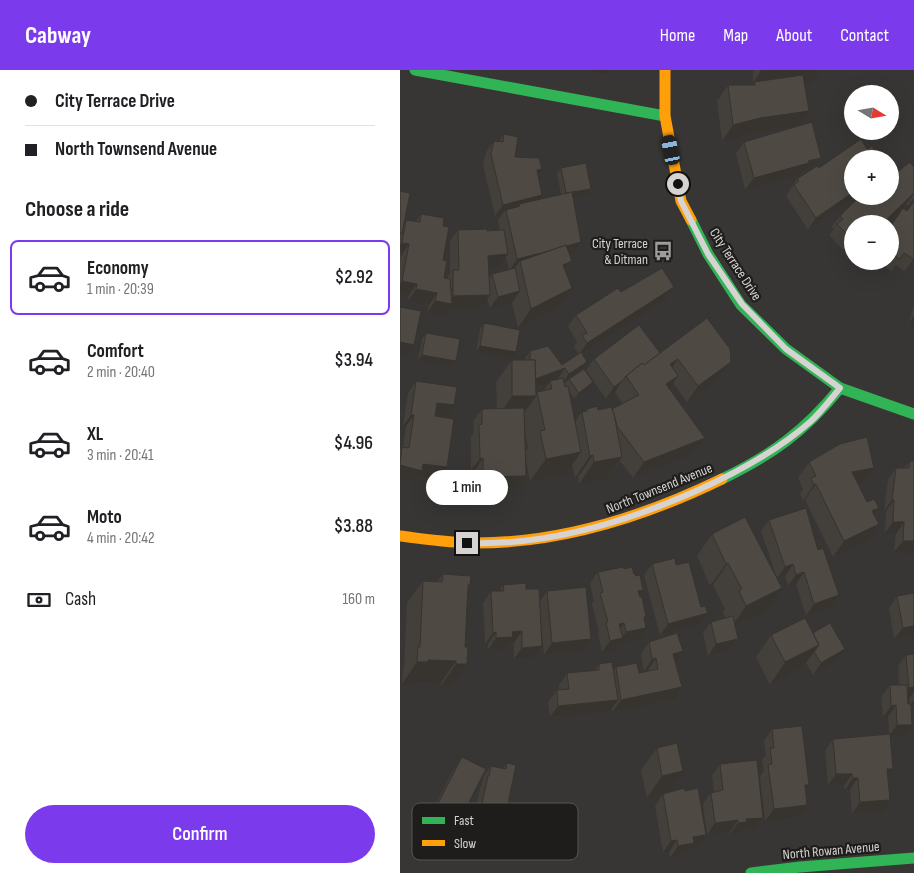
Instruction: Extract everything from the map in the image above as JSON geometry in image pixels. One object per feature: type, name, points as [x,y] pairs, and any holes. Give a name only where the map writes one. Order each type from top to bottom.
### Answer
[{"type":"street","points":[[415,70],[665,116]]},
{"type":"street","name":"City Terrace Drive","points":[[665,70],[665,116],[681,201],[708,254],[742,304],[786,349],[840,388],[914,414]]},
{"type":"street","name":"North Townsend Avenue","points":[[400,536],[447,542],[487,544],[526,541],[568,534],[639,514],[712,484],[769,453],[810,422],[840,388]]},
{"type":"street","name":"North Rowan Avenue","points":[[750,873],[914,858]]},
{"type":"building","points":[[820,70],[820,71],[761,71]]},
{"type":"building","points":[[803,75],[809,111],[760,118],[733,125],[728,85],[755,85],[754,82]]},
{"type":"building","points":[[812,122],[821,158],[754,178],[744,142]]},
{"type":"building","points":[[504,134],[518,137],[515,157],[539,158],[542,169],[537,170],[542,195],[503,205],[491,154],[494,141],[503,142]]},
{"type":"building","points":[[862,140],[867,149],[872,146],[875,150],[845,150]]},
{"type":"building","points":[[844,151],[844,199],[816,218],[794,185],[799,181],[797,179],[817,166],[819,168]]},
{"type":"building","points":[[910,162],[914,167],[914,193],[891,215],[844,215],[844,231],[837,224],[843,219],[840,216],[851,205],[899,205],[899,171]]},
{"type":"building","points":[[586,163],[591,189],[566,193],[561,168]]},
{"type":"building","points":[[400,191],[410,193],[402,233],[400,233]]},
{"type":"building","points":[[572,192],[581,242],[517,259],[506,210],[520,206],[519,204]]},
{"type":"building","points":[[914,201],[914,258],[904,253],[900,259],[898,215],[903,208],[907,211]]},
{"type":"building","points":[[421,214],[444,218],[443,226],[449,227],[443,260],[447,261],[444,278],[450,279],[452,304],[435,301],[437,293],[416,289],[417,284],[402,281],[409,244],[402,243],[406,220],[420,222]]},
{"type":"building","points":[[487,229],[487,231],[504,230],[508,254],[488,256],[490,295],[453,296],[453,270],[459,270],[458,230]]},
{"type":"building","points":[[566,245],[572,261],[563,265],[572,288],[531,309],[520,261]]},
{"type":"building","points":[[515,268],[520,291],[498,297],[492,274]]},
{"type":"building","points":[[662,268],[674,287],[587,343],[582,335],[587,333],[576,315],[618,288],[621,292]]},
{"type":"building","points":[[400,307],[421,311],[414,345],[400,342]]},
{"type":"building","points":[[707,318],[730,349],[731,362],[698,386],[678,359],[670,364],[678,376],[666,384],[705,438],[644,462],[617,426],[612,409],[639,395],[626,376],[642,363],[644,365]]},
{"type":"building","points":[[484,323],[520,330],[516,352],[480,346]]},
{"type":"building","points":[[639,325],[660,353],[644,365],[642,363],[614,387],[594,359]]},
{"type":"building","points":[[426,333],[460,339],[456,361],[422,355]]},
{"type":"building","points":[[548,346],[562,365],[581,352],[587,362],[569,374],[565,368],[535,379],[535,360],[530,360],[530,351]]},
{"type":"building","points":[[512,360],[535,360],[536,396],[512,396]]},
{"type":"building","points":[[584,369],[593,382],[579,393],[569,379]]},
{"type":"building","points":[[563,378],[565,387],[568,386],[581,452],[546,459],[540,431],[545,430],[537,392],[552,389],[550,381]]},
{"type":"building","points":[[416,381],[457,387],[454,405],[437,403],[435,416],[454,419],[447,467],[423,464],[422,471],[400,465],[402,447],[409,448],[414,415],[411,415]]},
{"type":"building","points":[[597,406],[598,410],[611,407],[622,457],[594,462],[593,455],[590,456],[582,412]]},
{"type":"building","points":[[524,408],[526,476],[483,477],[483,458],[480,459],[479,425],[482,424],[482,409]]},
{"type":"building","points":[[867,437],[874,468],[852,472],[867,502],[874,499],[879,508],[872,511],[879,524],[844,541],[816,484],[814,485],[811,478],[816,476],[809,462],[840,444]]},
{"type":"building","points":[[910,461],[914,461],[914,541],[903,541],[904,522],[893,522],[894,500],[892,500],[896,468],[909,468]]},
{"type":"building","points":[[806,508],[818,550],[823,548],[839,595],[814,604],[804,572],[796,575],[793,564],[785,567],[769,520]]},
{"type":"building","points":[[745,517],[782,588],[746,606],[739,591],[742,589],[728,563],[726,564],[712,534]]},
{"type":"building","points":[[675,558],[676,565],[689,562],[701,607],[705,606],[708,613],[668,624],[652,564]]},
{"type":"building","points":[[623,567],[624,569],[632,567],[636,576],[640,575],[643,590],[638,591],[640,597],[642,597],[646,628],[626,632],[624,623],[619,624],[623,638],[610,641],[606,622],[608,622],[600,593],[603,592],[598,572]]},
{"type":"building","points":[[443,574],[471,576],[470,585],[468,585],[465,647],[468,647],[467,664],[456,664],[456,661],[428,660],[428,662],[417,662],[418,647],[420,647],[423,581],[442,582]]},
{"type":"building","points":[[526,583],[526,589],[539,589],[542,646],[522,648],[522,631],[512,632],[513,637],[496,638],[496,632],[493,633],[491,591],[504,591],[503,585]]},
{"type":"building","points":[[586,587],[591,639],[552,643],[547,591]]},
{"type":"building","points":[[914,593],[914,626],[903,628],[897,596]]},
{"type":"building","points":[[733,616],[738,639],[716,644],[711,622]]},
{"type":"building","points":[[805,618],[819,645],[785,662],[771,635]]},
{"type":"building","points":[[830,623],[845,649],[821,663],[814,652],[819,645],[813,633]]},
{"type":"building","points":[[677,633],[683,651],[673,654],[682,687],[621,700],[616,667],[637,663],[639,673],[658,669],[656,658],[652,659],[649,642]]},
{"type":"building","points":[[914,654],[914,687],[909,688],[906,655]]},
{"type":"building","points":[[612,662],[618,700],[558,706],[557,690],[569,689],[567,673],[599,670],[599,664]]},
{"type":"building","points":[[890,685],[907,685],[908,704],[911,704],[912,725],[897,725],[896,705],[891,706]]},
{"type":"building","points":[[802,726],[809,785],[805,785],[807,805],[774,809],[768,765],[772,764],[770,748],[774,748],[772,729]]},
{"type":"building","points":[[890,734],[893,769],[887,769],[890,800],[860,802],[858,778],[853,778],[852,774],[836,774],[833,739]]},
{"type":"building","points":[[677,743],[683,771],[662,776],[657,748]]},
{"type":"building","points":[[462,757],[486,769],[469,802],[471,803],[438,803]]},
{"type":"building","points":[[757,760],[763,818],[746,819],[747,822],[738,823],[738,820],[715,823],[711,793],[723,790],[720,764]]},
{"type":"building","points":[[507,763],[516,765],[508,803],[482,803],[491,766],[506,769]]},
{"type":"building","points":[[684,788],[685,791],[698,788],[706,835],[693,837],[694,843],[678,846],[677,840],[671,841],[663,794]]},
{"type":"traffic: fast","points":[[415,70],[665,116]]},
{"type":"traffic: fast","points":[[691,220],[708,254],[741,305],[786,349],[840,388],[914,414]]},
{"type":"traffic: fast","points":[[722,479],[757,461],[787,441],[814,417],[840,388]]},
{"type":"traffic: fast","points":[[751,873],[914,858]]},
{"type":"traffic: slow","points":[[665,70],[665,116],[681,201],[691,220]]},
{"type":"traffic: slow","points":[[400,536],[447,542],[476,543],[508,542],[572,533],[664,505],[722,479]]},
{"type":"place","name":"City Terrace & Ditman","points":[[663,251]]},
{"type":"route","points":[[467,543],[487,544],[526,541],[568,534],[647,512],[681,498],[742,469],[769,453],[810,422],[840,388],[786,349],[742,304],[708,254],[681,201],[678,184]]}]
